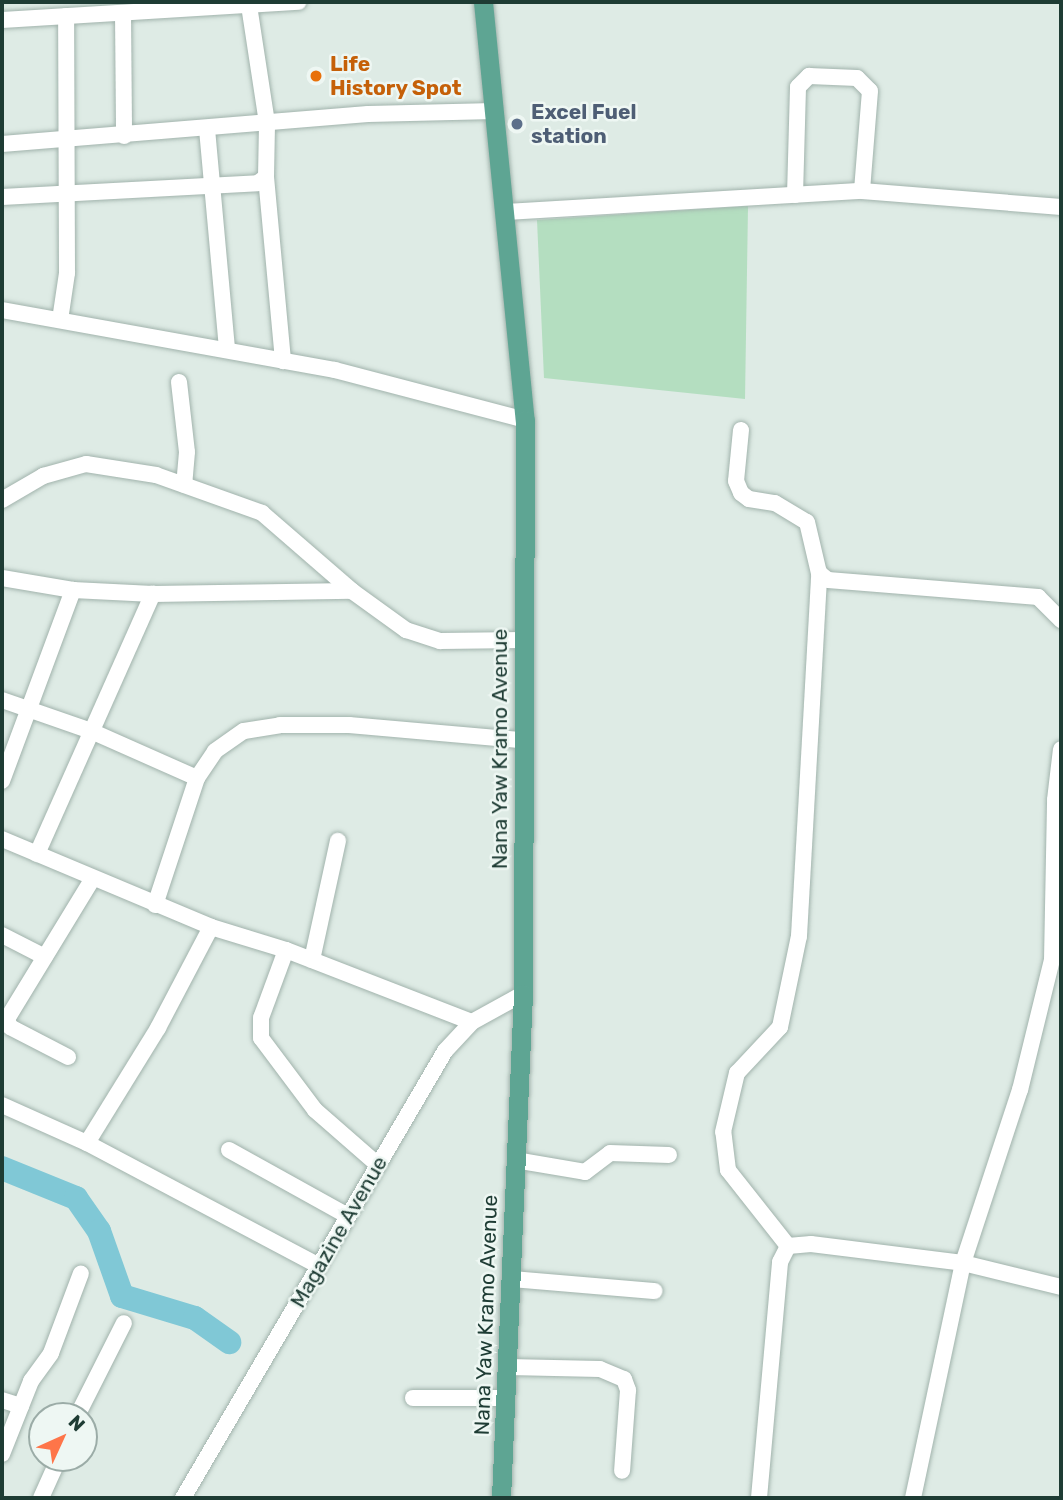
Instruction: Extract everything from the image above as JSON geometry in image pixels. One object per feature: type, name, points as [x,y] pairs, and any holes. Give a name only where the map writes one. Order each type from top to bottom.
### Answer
[{"type":"main road","name":"Nana Yaw Kramo Avenue","points":[[483,2],[525,420],[522,640],[523,994],[501,1498]]},
{"type":"street","points":[[2,19],[298,2]]},
{"type":"street","points":[[248,6],[267,123],[267,177],[283,361]]},
{"type":"street","points":[[123,13],[124,136]]},
{"type":"street","points":[[60,320],[67,273],[66,16]]},
{"type":"street","points":[[795,195],[797,87],[809,76],[857,78],[870,91],[862,191]]},
{"type":"street","points":[[2,144],[267,123],[495,111]]},
{"type":"street","points":[[207,129],[228,350]]},
{"type":"street","points":[[2,197],[66,196],[258,183],[267,177]]},
{"type":"street","points":[[506,212],[862,191],[1061,207]]},
{"type":"street","points":[[2,312],[283,361],[525,420]]},
{"type":"street","points":[[179,382],[187,452],[184,485]]},
{"type":"street","points":[[741,430],[736,481],[741,493],[749,499],[775,503],[807,522],[819,573],[799,936],[780,1027],[737,1073],[723,1132],[728,1170],[788,1246]]},
{"type":"street","points":[[2,500],[43,476],[86,464],[156,475],[262,513],[352,591],[406,630],[440,641],[522,640]]},
{"type":"street","points":[[819,573],[843,582],[1038,597],[1061,620]]},
{"type":"street","points":[[2,578],[73,590],[153,594],[352,591]]},
{"type":"street","points":[[2,781],[73,590]]},
{"type":"street","points":[[37,854],[153,594]]},
{"type":"street","points":[[2,700],[90,731],[197,778]]},
{"type":"street","points":[[155,905],[197,778],[215,751],[244,731],[280,725],[349,725],[522,740]]},
{"type":"street","points":[[913,1498],[962,1263],[1020,1090],[1052,960],[1055,800],[1061,749]]},
{"type":"street","points":[[2,839],[211,927],[286,950],[472,1022]]},
{"type":"street","points":[[312,960],[338,841]]},
{"type":"street","points":[[68,1057],[8,1023],[93,878]]},
{"type":"street","points":[[87,1143],[158,1028],[211,927]]},
{"type":"street","points":[[2,935],[45,957]]},
{"type":"street","points":[[286,950],[261,1018],[261,1038],[327,1123],[378,1165]]},
{"type":"street","name":"Magazine Avenue","points":[[183,1498],[445,1051],[472,1022],[523,994]]},
{"type":"street","points":[[2,1105],[87,1143],[319,1266]]},
{"type":"street","points":[[229,1150],[348,1216]]},
{"type":"street","points":[[515,1160],[585,1172],[610,1153],[668,1155]]},
{"type":"street","points":[[788,1246],[811,1244],[962,1263],[1061,1287]]},
{"type":"street","points":[[759,1498],[780,1262],[788,1246]]},
{"type":"street","points":[[2,1454],[31,1381],[51,1353],[81,1273]]},
{"type":"street","points":[[511,1279],[654,1291]]},
{"type":"street","points":[[84,1402],[124,1323]]},
{"type":"street","points":[[508,1367],[600,1369],[624,1379],[628,1390],[622,1471]]},
{"type":"street","points":[[413,1398],[506,1398]]},
{"type":"street","points":[[2,1400],[21,1406]]},
{"type":"street","points":[[41,1498],[53,1472]]},
{"type":"green space","points":[[748,206],[745,399],[544,378],[537,220]]},
{"type":"waterway","points":[[2,1168],[76,1198],[99,1231],[122,1296],[195,1318],[229,1342]]},
{"type":"place","name":"Life History Spot","points":[[316,76]]},
{"type":"place","name":"Excel Fuel station","points":[[517,124]]}]
